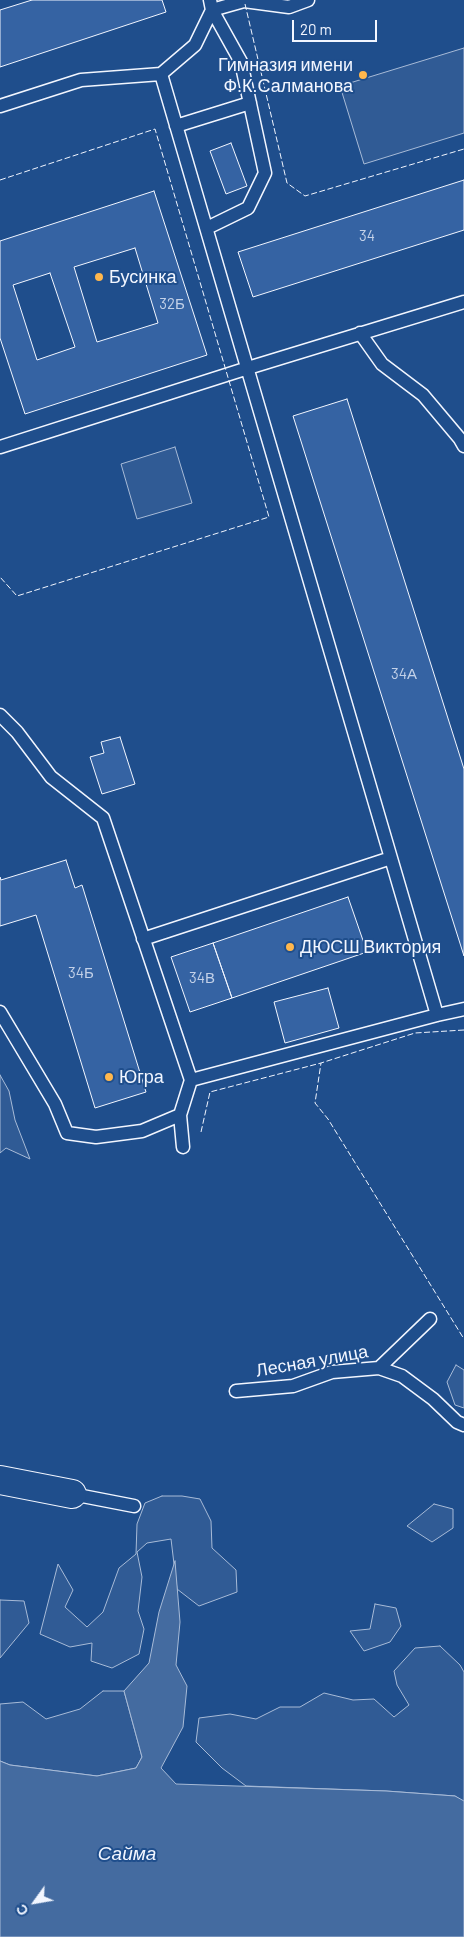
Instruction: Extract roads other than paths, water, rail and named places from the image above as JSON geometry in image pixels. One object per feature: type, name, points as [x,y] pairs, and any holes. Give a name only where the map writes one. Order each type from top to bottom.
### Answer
[{"type":"street","points":[[0,1480],[72,1494]]},
{"type":"lane","points":[[211,5],[244,1],[289,6],[308,0]]},
{"type":"lane","points":[[0,106],[81,80],[161,74],[195,44],[211,5]]},
{"type":"lane","points":[[206,228],[248,208],[265,173],[241,62],[211,5]]},
{"type":"lane","points":[[161,74],[437,1015]]},
{"type":"lane","points":[[176,126],[250,103]]},
{"type":"lane","points":[[0,447],[464,302]]},
{"type":"lane","points":[[360,333],[382,364],[423,394],[463,441]]},
{"type":"lane","points":[[0,715],[17,732],[51,777],[103,818],[191,1080],[180,1115],[183,1147]]},
{"type":"lane","points":[[144,939],[392,858]]},
{"type":"lane","points":[[191,1080],[464,1009]]},
{"type":"lane","points":[[0,1012],[55,1104],[67,1133],[96,1137],[142,1131],[180,1115]]},
{"type":"lane","points":[[379,1368],[430,1319]]},
{"type":"lane","name":"Лесная улица","points":[[236,1391],[293,1386],[332,1372],[379,1368],[402,1376],[433,1399],[457,1422],[464,1425]]},
{"type":"lane","points":[[72,1494],[134,1506]]},
{"type":"water","name":"Сайма","points":[[175,1561],[180,1622],[176,1665],[187,1686],[183,1727],[161,1768],[176,1784],[386,1791],[455,1796],[464,1801],[464,1937],[0,1937],[0,1761],[10,1765],[97,1776],[136,1768],[142,1757],[124,1691],[149,1663],[159,1612]]},
{"type":"place","name":"Гимназия имени Ф.К.Салманова","points":[[363,75]]},
{"type":"place","name":"Бусинка","points":[[99,277]]},
{"type":"place","name":"ДЮСШ Виктория","points":[[290,947]]},
{"type":"place","name":"Югра","points":[[109,1077]]}]
